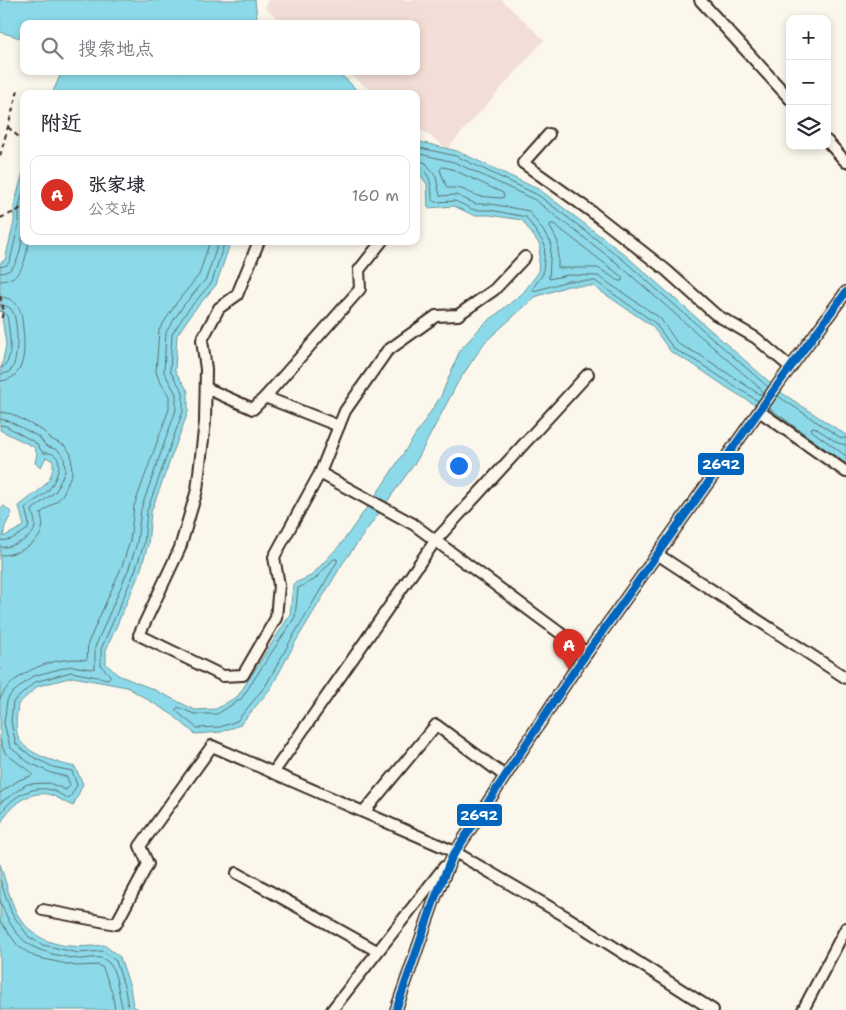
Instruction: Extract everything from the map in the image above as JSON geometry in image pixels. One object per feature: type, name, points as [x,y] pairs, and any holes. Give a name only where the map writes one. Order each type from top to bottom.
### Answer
[{"type":"street","points":[[700,0],[786,95]]},
{"type":"street","points":[[549,134],[523,163],[592,212],[666,270],[715,314],[756,338],[790,367]]},
{"type":"street","points":[[831,145],[846,162]]},
{"type":"street","points":[[257,245],[237,295],[219,308],[202,340],[206,370],[205,422],[197,490],[180,548],[139,635],[224,676],[243,675],[276,618],[279,585],[274,557],[320,473],[345,411],[387,351],[436,316],[458,316],[494,290],[525,257]]},
{"type":"street","points":[[206,388],[253,409],[360,289],[359,270],[379,245]]},
{"type":"street","points":[[332,1010],[454,854],[587,653],[790,367],[846,292]]},
{"type":"street","points":[[273,773],[435,541],[588,374]]},
{"type":"street","points":[[265,397],[339,426]]},
{"type":"street","points":[[759,411],[846,472]]},
{"type":"street","points":[[320,473],[413,524],[587,653]]},
{"type":"street","points":[[657,554],[846,678]]},
{"type":"street","points":[[364,812],[436,725],[505,776]]},
{"type":"street","points":[[43,910],[116,924],[148,864],[140,846],[212,746],[364,812],[454,854],[565,916],[714,1010]]},
{"type":"street","points":[[396,1010],[435,898],[454,854]]},
{"type":"street","points":[[237,873],[377,951]]},
{"type":"street","points":[[803,1010],[846,928]]},
{"type":"path","points":[[0,156],[18,90]]},
{"type":"path","points":[[8,126],[20,138]]},
{"type":"path","points":[[0,218],[20,208]]},
{"type":"path","points":[[0,296],[4,311],[0,322]]},
{"type":"shaded area","points":[[269,0],[502,0],[544,40],[447,149],[420,128],[420,90],[370,90],[351,75],[420,75],[420,20],[280,20],[265,8]]},
{"type":"water","points":[[0,0],[255,0],[257,17],[260,20],[20,20],[20,38],[0,32]]},
{"type":"water","points":[[60,75],[340,75],[356,90],[54,90]]},
{"type":"water","points":[[420,142],[457,151],[540,190],[624,254],[782,393],[846,435],[846,470],[776,418],[671,352],[652,326],[593,286],[568,286],[535,297],[485,342],[458,382],[417,460],[343,563],[296,641],[271,688],[240,725],[221,732],[195,734],[173,715],[127,687],[73,677],[38,686],[18,704],[17,735],[23,744],[36,754],[75,767],[83,784],[73,806],[47,794],[32,795],[12,807],[0,826],[0,509],[4,506],[12,513],[5,526],[3,537],[24,526],[19,506],[43,487],[53,469],[53,461],[46,457],[41,467],[35,463],[37,454],[34,447],[0,430],[0,374],[6,345],[0,303],[0,263],[5,260],[14,222],[14,206],[20,183],[20,245],[230,245],[216,285],[192,313],[177,335],[175,371],[188,391],[188,412],[151,512],[148,545],[140,572],[106,650],[106,664],[118,675],[155,690],[195,710],[216,709],[238,696],[290,615],[293,584],[311,576],[341,544],[380,489],[441,396],[460,350],[483,325],[523,293],[538,273],[540,245],[522,220],[490,215],[473,215],[454,206],[428,208],[427,184],[420,174]]},
{"type":"water","points":[[0,864],[16,912],[24,924],[43,939],[54,943],[66,946],[104,945],[120,957],[130,987],[133,1006],[140,1010],[0,1010]]},
{"type":"transit line","name":"2692","points":[[396,1010],[435,898],[452,857],[572,674],[846,292]]},
{"type":"place","name":"张家埭","points":[[569,670]]}]
